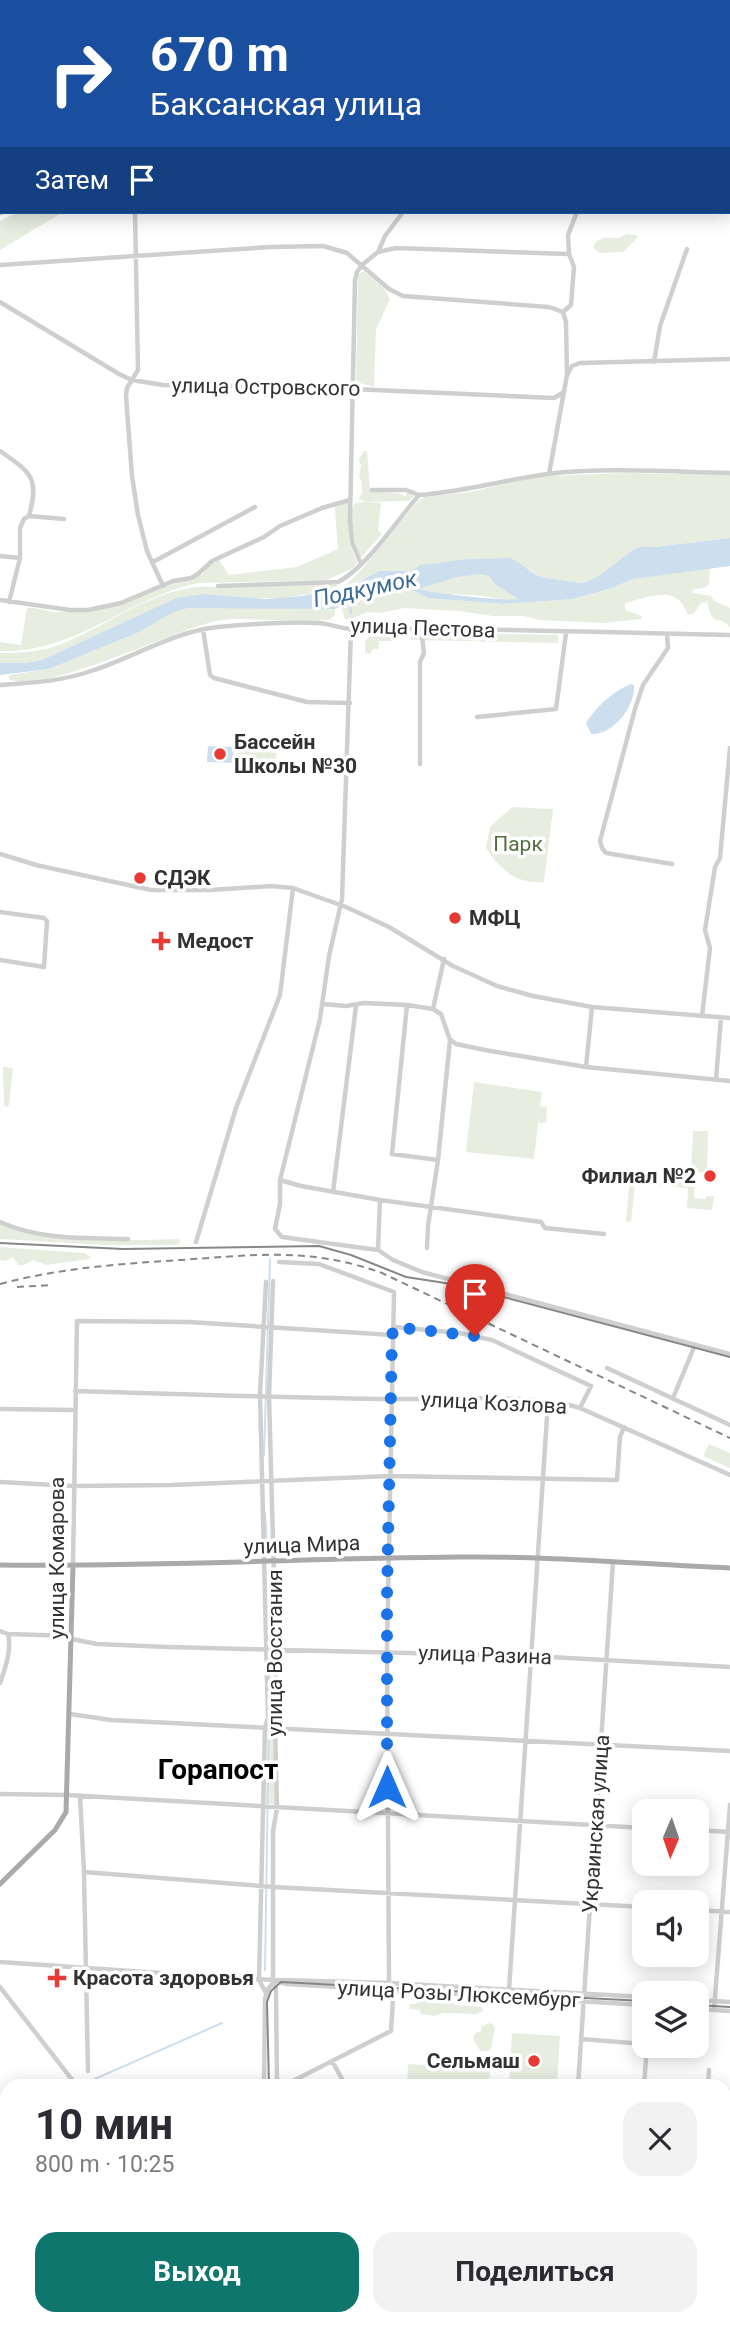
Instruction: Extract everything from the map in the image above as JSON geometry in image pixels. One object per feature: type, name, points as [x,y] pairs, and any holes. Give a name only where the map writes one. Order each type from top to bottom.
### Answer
[{"type":"main road","name":"улица Мира","points":[[0,1565],[538,1557],[730,1568]]},
{"type":"main road","name":"улица Комарова","points":[[0,1884],[61,1823],[66,1812],[73,1566]]},
{"type":"street","points":[[135,214],[138,370],[131,379],[126,396],[132,476],[138,515],[163,586]]},
{"type":"street","points":[[361,564],[352,542],[350,499],[355,281],[357,272],[378,252],[385,236],[402,214]]},
{"type":"street","points":[[563,312],[571,305],[574,267],[569,254],[568,235],[576,214]]},
{"type":"street","points":[[0,265],[270,247],[323,246],[340,249],[390,289],[403,296],[549,307],[563,312]]},
{"type":"street","points":[[378,252],[407,247],[569,254]]},
{"type":"street","points":[[654,362],[660,326],[687,249]]},
{"type":"street","name":"улица Островского","points":[[0,302],[131,379],[163,385],[353,388],[554,398],[564,393]]},
{"type":"street","points":[[549,474],[567,375],[566,322],[563,312]]},
{"type":"street","points":[[566,350],[571,358],[580,363]]},
{"type":"street","points":[[567,375],[572,366],[580,363],[730,359]]},
{"type":"street","points":[[554,398],[561,404]]},
{"type":"street","points":[[0,451],[31,475],[29,516]]},
{"type":"street","points":[[372,490],[406,491],[419,495],[475,489],[549,474],[603,471],[730,473]]},
{"type":"street","points":[[218,586],[338,582],[348,577],[361,564],[419,495]]},
{"type":"street","points":[[0,600],[70,610],[88,610],[121,603],[173,581],[198,575],[212,561],[264,537],[280,526],[350,499]]},
{"type":"street","points":[[153,562],[255,507]]},
{"type":"street","points":[[9,602],[20,558],[20,528],[24,519],[29,516],[64,519]]},
{"type":"street","points":[[0,556],[20,558]]},
{"type":"street","name":"улица Пестова","points":[[0,685],[64,678],[92,671],[203,629],[314,623],[351,630],[421,628],[730,635]]},
{"type":"street","points":[[420,764],[420,662],[424,653],[421,628]]},
{"type":"street","points":[[203,629],[210,675],[214,678],[307,702],[350,703]]},
{"type":"street","points":[[351,630],[341,905],[329,956],[323,1003],[281,1180],[275,1229],[278,1235],[378,1250],[393,1260],[422,1272],[730,1354]]},
{"type":"street","points":[[477,717],[556,709],[566,632]]},
{"type":"street","points":[[667,634],[668,648],[643,685],[635,709],[600,841],[602,848],[615,855],[672,864]]},
{"type":"street","points":[[702,1016],[710,948],[705,930],[715,867],[720,858],[730,748]]},
{"type":"street","points":[[0,854],[36,865],[151,890],[271,886],[293,888],[341,905],[389,927],[475,978],[496,986],[592,1007],[730,1018]]},
{"type":"street","points":[[196,1242],[236,1108],[280,995],[293,888]]},
{"type":"street","points":[[0,912],[47,919],[44,967],[0,960]]},
{"type":"street","points":[[433,1009],[444,959]]},
{"type":"street","points":[[323,1003],[356,1006],[364,1003],[407,1005],[433,1009],[441,1014],[450,1040],[427,1248]]},
{"type":"street","points":[[407,1005],[392,1154],[438,1160]]},
{"type":"street","points":[[333,1192],[356,1006]]},
{"type":"street","points":[[586,1067],[592,1007]]},
{"type":"street","points":[[716,1079],[721,1018]]},
{"type":"street","points":[[450,1040],[456,1044],[485,1050],[586,1067],[730,1081]]},
{"type":"street","points":[[281,1180],[380,1200],[541,1222],[545,1228],[604,1234]]},
{"type":"street","points":[[378,1250],[380,1200]]},
{"type":"street","points":[[0,1222],[28,1233],[128,1239]]},
{"type":"street","points":[[279,1262],[319,1264],[394,1292],[395,1327],[392,1335],[387,1651],[391,2031],[297,2079]]},
{"type":"street","name":"улица Восстания","points":[[259,1980],[262,1807],[269,1728],[274,1561],[266,1481],[265,1396],[267,1326],[273,1281]]},
{"type":"street","name":"улица Восстания","points":[[266,1282],[266,1481],[263,1562],[271,1649],[268,1718],[275,1808],[272,1886],[275,2079]]},
{"type":"street","name":"улица Комарова","points":[[73,1566],[72,1486],[77,1321],[267,1326]]},
{"type":"street","points":[[267,1326],[392,1335]]},
{"type":"street","points":[[395,1327],[459,1333],[492,1340],[591,1387],[580,1408]]},
{"type":"street","points":[[673,1398],[695,1345]]},
{"type":"street","points":[[607,1368],[730,1425]]},
{"type":"street","name":"улица Козлова","points":[[75,1391],[548,1402],[580,1408],[730,1475]]},
{"type":"street","points":[[509,1990],[548,1402]]},
{"type":"street","points":[[0,1409],[75,1410]]},
{"type":"street","points":[[0,1482],[72,1486],[172,1485],[390,1476],[617,1480],[620,1437],[624,1427]]},
{"type":"street","name":"Украинская улица","points":[[578,2079],[613,1562]]},
{"type":"street","name":"улица Разина","points":[[0,1631],[8,1634],[72,1637],[97,1644],[532,1656],[730,1667]]},
{"type":"street","points":[[0,1683],[8,1655],[8,1634]]},
{"type":"street","points":[[70,1714],[111,1720],[730,1751]]},
{"type":"street","points":[[0,1794],[67,1795],[632,1827]]},
{"type":"street","points":[[80,1796],[88,2071]]},
{"type":"street","points":[[714,2010],[730,1805]]},
{"type":"street","points":[[709,1831],[729,1832]]},
{"type":"street","points":[[84,1872],[272,1886],[632,1906]]},
{"type":"street","points":[[709,1911],[730,1912]]},
{"type":"street","name":"улица Розы Люксембург","points":[[0,1962],[288,1984],[632,1996]]},
{"type":"street","points":[[259,1980],[266,1993],[264,2079]]},
{"type":"street","points":[[266,1993],[274,1981]]},
{"type":"street","name":"улица Розы Люксембург","points":[[392,1986],[632,2004]]},
{"type":"street","points":[[0,1987],[72,2079]]},
{"type":"street","points":[[709,2001],[730,2002]]},
{"type":"street","points":[[709,2010],[730,2011]]},
{"type":"street","points":[[581,2039],[632,2044]]},
{"type":"street","points":[[644,2079],[645,2058]]},
{"type":"street","points":[[332,2061],[342,2079]]},
{"type":"street","points":[[708,2079],[709,2070]]},
{"type":"green space","points":[[14,214],[60,214],[0,250],[0,221]]},
{"type":"green space","points":[[627,234],[637,235],[637,238],[623,252],[599,253],[593,247],[603,238],[619,238]]},
{"type":"green space","points":[[363,271],[384,288],[390,299],[376,329],[374,387],[356,382],[358,275]]},
{"type":"green space","points":[[364,451],[367,451],[370,491],[405,496],[411,493],[413,497],[409,501],[366,502],[381,503],[378,530],[382,534],[361,558],[354,538],[351,516],[355,503],[365,502],[358,499],[362,493],[359,459]]},
{"type":"green space","points":[[624,473],[730,475],[730,538],[643,546],[634,549],[597,577],[582,583],[540,577],[531,570],[502,558],[436,563],[413,571],[379,571],[343,588],[424,497],[471,492],[548,476]]},
{"type":"green space","points":[[346,502],[349,506],[349,541],[357,563],[353,568],[327,580],[198,583],[148,600],[77,635],[52,644],[27,650],[0,651],[0,642],[21,645],[27,608],[83,612],[120,605],[177,581],[197,577],[219,560],[229,575],[297,567],[338,549],[335,506]]},
{"type":"green space","points":[[710,568],[709,584],[704,588],[694,589],[692,593],[711,596],[714,601],[730,608],[730,627],[713,618],[707,602],[701,603],[694,614],[688,615],[680,601],[668,595],[625,603],[625,610],[642,616],[641,619],[603,623],[404,608],[380,613],[367,612],[349,620],[345,619],[341,607],[365,593],[397,587],[408,588],[428,598],[503,604],[573,599],[633,579]]},
{"type":"green space","points":[[481,573],[489,576],[496,585],[518,599],[512,601],[418,589],[457,577]]},
{"type":"green space","points":[[336,583],[338,590],[281,598],[176,598],[42,660],[0,663],[0,653],[37,651],[59,645],[138,606],[180,590],[200,587]]},
{"type":"green space","points":[[188,608],[335,609],[335,615],[329,620],[217,621],[50,678],[26,682],[9,679],[9,675],[49,669],[137,633],[174,612]]},
{"type":"green space","points":[[411,632],[558,635],[558,643],[411,640]]},
{"type":"green space","points":[[371,633],[397,634],[396,641],[379,641],[378,649],[373,649],[370,654],[365,653],[365,642]]},
{"type":"green space","points":[[238,747],[276,753],[275,767],[237,765]]},
{"type":"green space","name":"Парк","points":[[512,807],[553,809],[544,882],[526,881],[510,874],[486,848],[490,827]]},
{"type":"green space","points":[[3,1067],[13,1068],[7,1107],[4,1105]]},
{"type":"green space","points":[[474,1082],[542,1092],[540,1106],[547,1107],[546,1123],[539,1123],[539,1115],[534,1159],[466,1152]]},
{"type":"green space","points":[[693,1131],[708,1131],[707,1173],[691,1172]]},
{"type":"green space","points":[[630,1177],[695,1182],[694,1198],[714,1196],[712,1210],[687,1208],[688,1188],[635,1183],[631,1222],[626,1221]]},
{"type":"green space","points":[[0,1224],[40,1236],[63,1239],[181,1241],[178,1245],[105,1245],[0,1239]]},
{"type":"green space","points":[[0,1247],[84,1253],[91,1257],[46,1265],[33,1260],[18,1265],[13,1257],[6,1261],[0,1260]]},
{"type":"green space","points":[[709,1444],[730,1453],[730,1468],[703,1456]]},
{"type":"green space","points":[[268,1731],[273,1731],[275,1804],[264,1804]]},
{"type":"green space","points":[[423,1998],[430,2003],[438,2003],[441,1999],[452,2000],[455,2005],[482,2007],[483,2011],[476,2014],[443,2013],[434,2016],[410,2009],[410,2004]]},
{"type":"green space","points":[[491,2023],[495,2027],[491,2048],[488,2051],[480,2051],[473,2039],[475,2033],[481,2031],[481,2026]]},
{"type":"green space","name":"Сельмаш","points":[[512,2033],[560,2036],[557,2079],[509,2079]]},
{"type":"green space","points":[[408,2064],[490,2069],[489,2079],[407,2079]]},
{"type":"water","name":"Подкумок","points":[[730,538],[730,566],[633,579],[573,599],[503,604],[428,598],[408,588],[397,587],[365,593],[335,609],[188,608],[174,612],[137,633],[49,669],[0,675],[0,663],[42,660],[176,598],[205,594],[265,599],[302,596],[350,586],[379,571],[412,571],[420,565],[469,559],[511,558],[540,577],[582,583],[597,577],[634,549],[643,546]],"holes":[[[481,574],[489,576],[496,585],[518,599],[470,597],[419,589],[457,577]]]},
{"type":"water","points":[[631,684],[634,685],[634,693],[622,718],[607,730],[591,734],[586,723],[595,711],[611,695]]},
{"type":"water","name":"Бассейн Школы №30","points":[[208,746],[234,747],[233,763],[207,762]]},
{"type":"waterway","points":[[350,601],[351,614]]},
{"type":"waterway","points":[[264,1455],[270,1259]]},
{"type":"waterway","points":[[265,1513],[267,1547]]},
{"type":"waterway","points":[[270,1625],[270,1647]]},
{"type":"waterway","points":[[265,1970],[270,1652]]},
{"type":"waterway","points":[[95,2079],[222,2023]]},
{"type":"tram line","points":[[0,1243],[123,1249],[319,1246],[351,1255],[406,1277],[458,1285],[730,1357]]},
{"type":"tram line","points":[[269,2079],[267,2002],[271,1991],[281,1982],[632,2000]]},
{"type":"tram line","points":[[709,2006],[730,2007]]},
{"type":"railway","points":[[0,1284],[67,1270],[135,1263],[257,1255],[330,1259],[382,1273],[730,1438]]},
{"type":"railway","points":[[17,1287],[52,1285]]},
{"type":"place","name":"Бассейн Школы №30","points":[[220,754]]},
{"type":"place","name":"СДЭК","points":[[140,878]]},
{"type":"place","name":"МФЦ","points":[[455,918]]},
{"type":"place","name":"Медост","points":[[161,941]]},
{"type":"place","name":"Филиал №2","points":[[710,1176]]},
{"type":"place","name":"Красота здоровья","points":[[57,1978]]},
{"type":"place","name":"Сельмаш","points":[[534,2061]]},
{"type":"district","name":"Горапост","points":[[218,1769]]},
{"type":"route","points":[[387,1787],[387,1596],[392,1335],[395,1327],[475,1336]]}]
